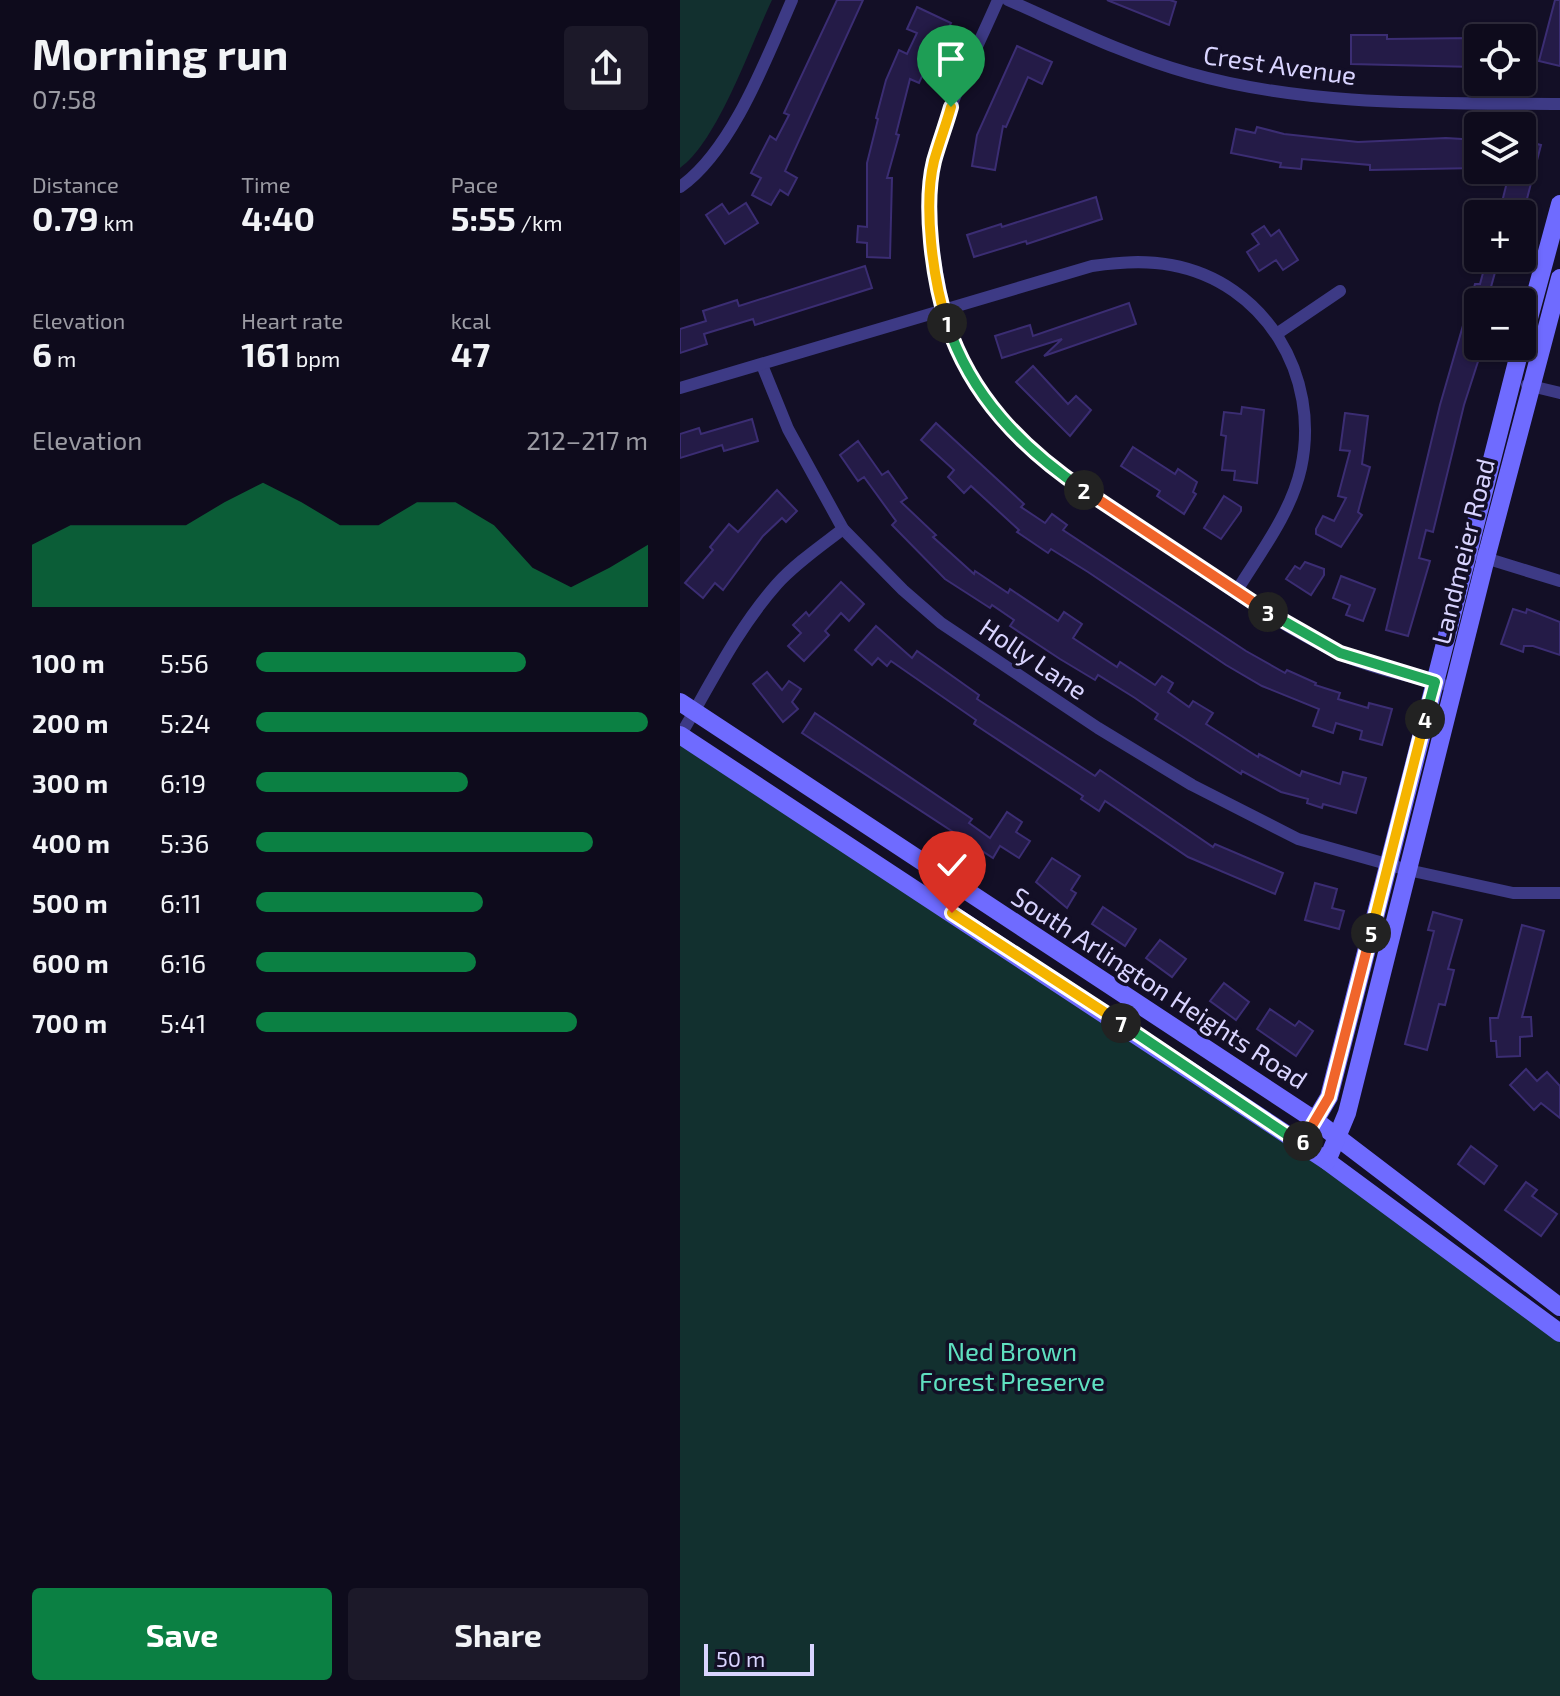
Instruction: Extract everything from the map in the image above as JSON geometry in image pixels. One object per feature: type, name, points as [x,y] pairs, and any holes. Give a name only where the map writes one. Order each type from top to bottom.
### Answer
[{"type":"main road","name":"Landmeier Road","points":[[1536,293],[1560,204]]},
{"type":"main road","name":"Landmeier Road","points":[[1301,1144],[1329,1097],[1435,682],[1531,386],[1560,278]]},
{"type":"main road","name":"Landmeier Road","points":[[1327,1161],[1339,1137],[1454,687],[1477,556],[1518,360]]},
{"type":"main road","name":"South Arlington Heights Road","points":[[688,706],[1316,1121],[1560,1307]]},
{"type":"main road","name":"South Arlington Heights Road","points":[[680,736],[1327,1161],[1560,1333]]},
{"type":"street","points":[[680,187],[713,158],[761,70],[792,0]]},
{"type":"street","points":[[998,0],[951,107],[933,164],[931,236],[943,311],[953,343],[974,383],[1006,424],[1043,462],[1236,592],[1340,653],[1454,687]]},
{"type":"street","name":"Crest Avenue","points":[[1008,0],[1096,39],[1189,73],[1288,92],[1424,103],[1560,104]]},
{"type":"street","points":[[680,388],[1092,266],[1147,261],[1174,265],[1225,285],[1252,304],[1278,333],[1302,402],[1305,437],[1301,466],[1284,514],[1236,592]]},
{"type":"street","points":[[1278,333],[1340,291]]},
{"type":"street","name":"Holly Lane","points":[[762,365],[788,429],[843,529],[903,590],[941,623],[1098,728],[1192,785],[1279,831],[1408,870],[1513,893],[1560,893]]},
{"type":"street","points":[[1512,381],[1560,393]]},
{"type":"street","points":[[680,736],[688,706],[776,585],[843,529]]},
{"type":"street","points":[[1477,556],[1560,581]]},
{"type":"green space","points":[[680,0],[772,0],[720,115],[694,155],[680,168]]},
{"type":"green space","name":"Ned Brown Forest Preserve","points":[[680,735],[999,944],[1560,1333],[1560,1696],[680,1696]]},
{"type":"building","points":[[837,0],[863,0],[785,171],[797,178],[788,195],[780,190],[771,205],[752,195],[761,178],[751,173],[770,136],[776,140],[789,115],[784,113]]},
{"type":"building","points":[[1107,0],[1170,0],[1176,2],[1169,25]]},
{"type":"building","points":[[1555,0],[1560,0],[1560,66],[1539,61]]},
{"type":"building","points":[[917,7],[951,23],[941,45],[937,43],[919,83],[910,79],[887,178],[892,178],[890,258],[867,257],[867,243],[857,242],[858,226],[867,227],[867,163],[876,118],[886,80],[899,50],[907,54],[917,33],[907,29]]},
{"type":"building","points":[[1351,35],[1387,35],[1387,39],[1464,38],[1464,67],[1351,64]]},
{"type":"building","points":[[1017,46],[1052,62],[1042,84],[1028,77],[1006,127],[1003,126],[995,170],[972,166],[977,135]]},
{"type":"building","points":[[1257,127],[1284,134],[1358,142],[1464,139],[1464,168],[1370,170],[1370,165],[1302,159],[1301,169],[1280,167],[1281,163],[1231,153],[1236,129],[1255,133]]},
{"type":"building","points":[[1536,144],[1541,145],[1536,164]]},
{"type":"building","points":[[1506,184],[1531,184],[1527,200],[1502,200]]},
{"type":"building","points":[[1096,197],[1102,219],[1027,244],[1026,241],[974,257],[967,235]]},
{"type":"building","points":[[746,203],[758,223],[725,244],[706,215],[722,204],[729,214]]},
{"type":"building","points":[[1264,226],[1271,236],[1279,230],[1298,260],[1283,270],[1276,260],[1259,271],[1247,252],[1259,244],[1252,234]]},
{"type":"building","points":[[865,266],[872,288],[755,325],[753,319],[704,334],[707,344],[680,353],[680,329],[706,321],[703,311],[737,300],[739,306]]},
{"type":"building","points":[[1483,272],[1495,272],[1491,287],[1498,288],[1474,288],[1475,284],[1480,284]]},
{"type":"building","points":[[1129,303],[1136,324],[1044,356],[1062,339],[1002,358],[995,336],[1030,325],[1033,336]]},
{"type":"building","points":[[1464,322],[1464,360],[1478,360],[1464,405],[1433,532],[1426,530],[1419,558],[1430,561],[1408,636],[1386,630],[1440,405]]},
{"type":"building","points":[[1033,366],[1068,404],[1076,396],[1091,410],[1070,436],[1016,382]]},
{"type":"building","points":[[1242,407],[1264,410],[1257,483],[1234,480],[1235,471],[1222,470],[1226,436],[1221,435],[1224,412],[1241,414]]},
{"type":"building","points":[[1345,413],[1368,416],[1362,464],[1370,467],[1358,512],[1362,515],[1341,547],[1316,534],[1316,529],[1323,516],[1334,521],[1346,498],[1338,496],[1350,451],[1340,450]]},
{"type":"building","points":[[752,419],[758,441],[724,451],[722,445],[680,458],[680,434],[699,428],[701,434]]},
{"type":"building","points":[[936,423],[1024,504],[1021,507],[1045,523],[1052,514],[1067,525],[1063,530],[1246,651],[1285,673],[1287,670],[1315,685],[1340,693],[1338,699],[1368,708],[1369,703],[1392,709],[1382,745],[1360,739],[1362,731],[1336,723],[1333,733],[1313,726],[1319,709],[1262,686],[1226,665],[1088,572],[1051,549],[1048,553],[1017,532],[1019,530],[971,486],[964,493],[948,477],[954,470],[921,440]]},
{"type":"building","points":[[858,441],[882,475],[888,471],[907,498],[901,502],[936,535],[933,537],[974,574],[975,571],[1008,593],[1010,589],[1058,621],[1064,612],[1082,624],[1073,638],[1117,667],[1120,662],[1155,685],[1162,676],[1173,683],[1168,692],[1189,707],[1193,701],[1213,713],[1206,724],[1258,757],[1259,754],[1300,776],[1302,771],[1340,784],[1343,772],[1366,778],[1356,813],[1307,803],[1308,799],[1281,792],[1242,771],[1241,774],[1155,719],[1158,714],[1135,698],[1098,675],[1095,680],[1060,659],[1010,626],[1014,620],[945,579],[892,525],[896,521],[864,477],[858,481],[840,455]]},
{"type":"building","points":[[1133,447],[1175,474],[1178,469],[1197,482],[1193,492],[1196,494],[1184,514],[1157,496],[1160,491],[1121,466]]},
{"type":"building","points":[[777,490],[797,511],[786,522],[782,518],[763,536],[723,590],[715,583],[703,598],[685,583],[713,550],[710,547],[729,524],[738,532]]},
{"type":"building","points":[[1224,496],[1241,507],[1241,511],[1221,539],[1204,528]]},
{"type":"building","points":[[1305,562],[1324,569],[1324,575],[1311,595],[1286,579],[1295,566],[1300,569]]},
{"type":"building","points":[[1341,576],[1375,589],[1363,621],[1346,615],[1350,605],[1333,598]]},
{"type":"building","points":[[841,582],[864,604],[849,621],[841,613],[825,631],[829,635],[804,661],[788,646],[801,633],[793,625],[806,612],[809,616]]},
{"type":"building","points":[[1513,609],[1526,613],[1527,609],[1560,622],[1560,655],[1533,646],[1524,646],[1523,652],[1501,644]]},
{"type":"building","points":[[876,626],[912,658],[917,651],[979,695],[977,699],[1095,776],[1100,770],[1213,847],[1215,844],[1283,873],[1275,894],[1188,857],[1105,801],[1099,811],[1081,799],[1083,796],[974,724],[976,720],[891,661],[887,666],[878,658],[872,665],[855,650]]},
{"type":"building","points":[[767,672],[782,690],[789,681],[801,689],[792,702],[798,709],[783,722],[753,684]]},
{"type":"building","points":[[815,713],[972,819],[969,823],[990,838],[1007,812],[1022,822],[1016,832],[1030,841],[1019,858],[1000,846],[993,858],[802,733]]},
{"type":"building","points":[[1052,858],[1080,876],[1071,890],[1076,893],[1067,908],[1036,882]]},
{"type":"building","points":[[1315,883],[1337,889],[1332,908],[1344,911],[1339,929],[1305,920]]},
{"type":"building","points":[[1103,907],[1136,929],[1125,946],[1092,924]]},
{"type":"building","points":[[1433,912],[1462,920],[1448,969],[1454,970],[1445,1005],[1439,1004],[1427,1050],[1405,1044],[1434,931],[1428,930]]},
{"type":"building","points":[[1522,925],[1544,931],[1522,1017],[1531,1017],[1532,1036],[1520,1037],[1520,1056],[1497,1057],[1496,1041],[1491,1041],[1490,1018],[1498,1018]]},
{"type":"building","points":[[1160,940],[1186,959],[1172,977],[1146,958]]},
{"type":"building","points":[[1224,983],[1249,1002],[1236,1020],[1210,1001]]},
{"type":"building","points":[[1270,1009],[1295,1026],[1299,1021],[1313,1031],[1296,1056],[1257,1029]]},
{"type":"building","points":[[1526,1069],[1537,1081],[1547,1072],[1560,1086],[1560,1118],[1541,1103],[1534,1110],[1510,1085]]},
{"type":"building","points":[[1471,1146],[1497,1166],[1484,1184],[1458,1164]]},
{"type":"building","points":[[1526,1182],[1537,1190],[1532,1196],[1557,1214],[1541,1236],[1505,1210]]},
{"type":"route","points":[[951,107],[933,164],[931,202],[931,236],[943,311],[953,343],[974,383],[1006,424],[1043,462],[1298,631],[1340,653],[1435,682],[1329,1097],[1301,1144],[952,913]]}]
